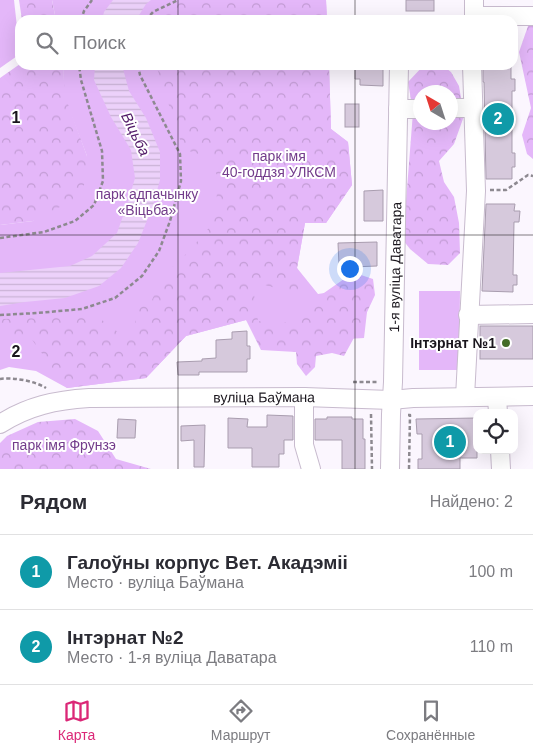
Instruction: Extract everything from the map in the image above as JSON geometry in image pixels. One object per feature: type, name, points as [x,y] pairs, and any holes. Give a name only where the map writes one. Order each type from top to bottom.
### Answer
[{"type":"street","points":[[474,12],[533,16]]},
{"type":"street","name":"1-я вуліца Даватара","points":[[390,469],[399,70]]},
{"type":"street","points":[[465,397],[476,191],[472,70]]},
{"type":"street","points":[[398,109],[413,108]]},
{"type":"street","points":[[458,108],[474,108]]},
{"type":"street","points":[[468,315],[533,314]]},
{"type":"street","name":"вуліца Баўмана","points":[[0,424],[14,415],[35,407],[56,401],[89,398],[304,397],[391,400],[465,397],[498,405],[533,396]]},
{"type":"street","points":[[304,397],[304,445],[311,469]]},
{"type":"street","points":[[500,454],[501,469]]},
{"type":"path","points":[[83,15],[92,0]]},
{"type":"path","points":[[150,15],[178,0]]},
{"type":"path","points":[[0,238],[44,232],[75,221],[94,205],[102,181],[102,151],[80,70]]},
{"type":"path","points":[[0,315],[82,309],[115,298],[142,276],[159,251],[181,181],[180,154],[139,70]]},
{"type":"path","points":[[476,191],[506,190],[528,175],[533,176]]},
{"type":"path","points":[[0,379],[10,377],[40,384],[49,390],[56,401]]},
{"type":"path","points":[[362,414],[372,414],[372,469]]},
{"type":"path","points":[[402,414],[410,415],[409,469]]},
{"type":"green space","points":[[0,0],[14,0],[15,58],[0,68]]},
{"type":"green space","points":[[19,0],[52,0],[55,15],[21,15]]},
{"type":"green space","points":[[52,0],[326,0],[327,15],[55,15]]},
{"type":"green space","points":[[185,0],[326,0],[327,15],[154,15],[159,10]]},
{"type":"green space","points":[[533,24],[533,159],[527,154],[522,135],[531,108],[519,52],[528,26]]},
{"type":"green space","points":[[15,68],[15,70],[63,70],[65,96],[87,156],[83,195],[33,221],[0,225],[0,78]]},
{"type":"green space","name":"парк адпачынку «Віцьба»","points":[[63,70],[329,70],[331,129],[348,142],[352,185],[326,223],[305,223],[297,268],[318,294],[370,286],[364,338],[278,343],[246,320],[186,336],[146,378],[67,388],[36,371],[9,367],[0,370],[0,225],[33,221],[87,156],[64,96]]},
{"type":"green space","name":"парк імя 40-годдзя УЛКСМ","points":[[158,70],[329,70],[331,129],[348,142],[352,185],[326,223],[305,223],[297,268],[302,278],[300,289],[288,295],[276,288],[257,283],[254,294],[258,321],[281,324],[305,315],[311,302],[344,279],[358,274],[373,279],[375,295],[361,325],[344,356],[332,353],[316,356],[315,367],[306,376],[297,364],[296,352],[261,350],[246,320],[186,336],[146,378],[67,388],[30,337],[0,339],[0,319],[41,318],[85,311],[109,324],[122,336],[135,326],[135,309],[152,300],[161,278],[188,252],[214,222],[218,183],[213,159],[183,149]]},
{"type":"green space","points":[[419,70],[448,70],[459,86],[464,116],[454,144],[439,161],[444,182],[454,197],[459,223],[460,253],[448,265],[428,264],[410,249],[403,240],[413,112],[408,82]]},
{"type":"green space","points":[[419,291],[460,291],[459,370],[419,370]]},
{"type":"green space","name":"парк імя Фрунзэ","points":[[75,419],[98,431],[116,459],[151,469],[0,469],[0,443],[7,436],[38,422]]},
{"type":"water","points":[[113,0],[151,0],[139,15],[103,15]]},
{"type":"water","name":"Віцьба","points":[[95,70],[123,70],[129,91],[146,118],[160,152],[160,180],[152,208],[138,243],[121,268],[99,286],[65,298],[0,306],[0,273],[70,266],[92,256],[117,233],[135,178],[131,150],[111,117],[94,80]]},
{"type":"building","points":[[406,0],[434,0],[434,11],[406,11]]},
{"type":"building","points":[[355,70],[383,70],[383,86],[360,85],[360,79],[355,79]]},
{"type":"building","points":[[483,70],[511,70],[511,79],[515,79],[515,91],[512,91],[512,153],[515,153],[515,167],[512,167],[512,179],[486,179]]},
{"type":"building","points":[[345,104],[359,104],[359,127],[345,127]]},
{"type":"building","points":[[383,190],[383,221],[364,221],[364,191]]},
{"type":"building","points":[[486,204],[515,204],[514,211],[520,211],[519,222],[514,222],[513,275],[517,275],[517,285],[513,285],[513,292],[482,291]]},
{"type":"building","points":[[377,242],[377,266],[352,267],[352,264],[339,265],[338,243]]},
{"type":"building","name":"Інтэрнат №1","points":[[480,326],[533,326],[533,359],[480,359]]},
{"type":"building","points":[[247,331],[247,346],[250,346],[250,359],[247,359],[247,372],[199,372],[199,375],[178,375],[177,362],[202,361],[202,359],[216,358],[216,340],[232,339],[232,332]]},
{"type":"building","points":[[267,415],[293,416],[293,440],[284,440],[284,454],[279,454],[279,467],[252,467],[252,448],[228,448],[228,418],[248,419],[247,427],[267,427]]},
{"type":"building","points":[[327,417],[363,419],[365,469],[342,469],[342,440],[315,440],[315,419],[327,419]]},
{"type":"building","points":[[473,418],[473,454],[477,454],[477,458],[460,458],[460,469],[418,469],[418,459],[422,459],[422,434],[417,434],[416,419]]},
{"type":"building","points":[[118,419],[136,420],[135,438],[117,438]]},
{"type":"building","points":[[205,425],[204,467],[194,467],[194,440],[181,441],[181,426]]},
{"type":"place","name":"Інтэрнат №2","points":[[498,119]]},
{"type":"place","name":"Інтэрнат №1","points":[[506,343]]},
{"type":"place","name":"Галоўны корпус Вет. Акадэміі","points":[[450,442]]}]
